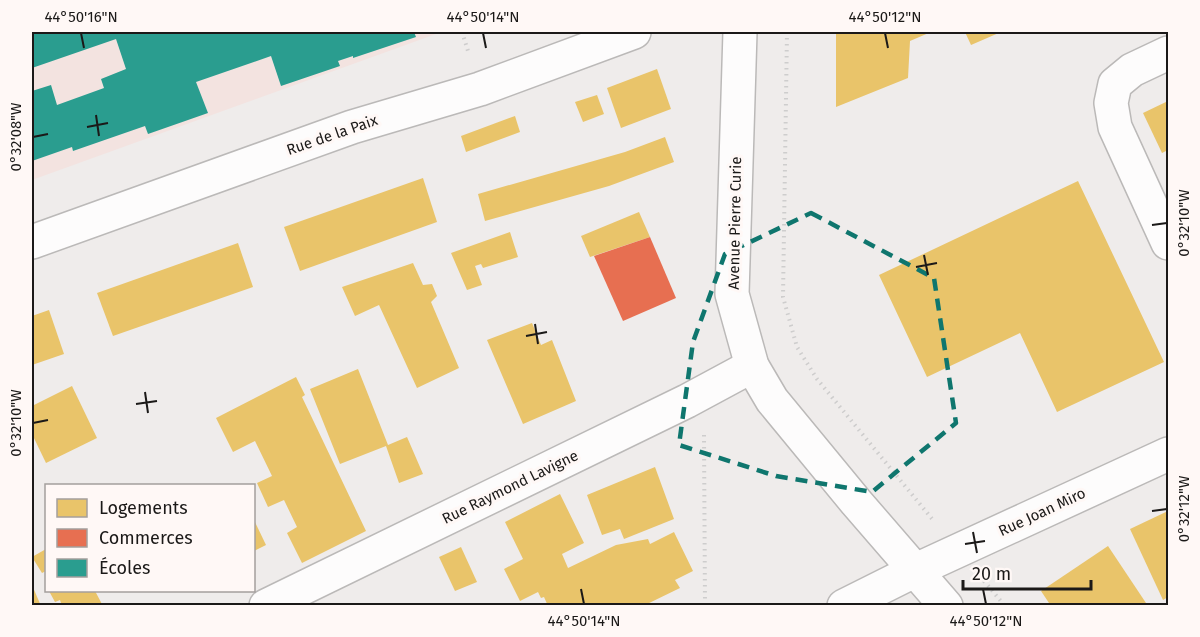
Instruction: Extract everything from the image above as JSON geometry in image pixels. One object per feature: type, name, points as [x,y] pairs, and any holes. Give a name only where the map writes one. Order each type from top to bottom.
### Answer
[{"type":"street","name":"Rue de la Paix","points":[[32,242],[352,127],[480,89],[634,32]]},
{"type":"street","name":"Avenue Pierre Curie","points":[[740,32],[732,294],[752,366],[772,400],[946,606]]},
{"type":"street","points":[[1168,53],[1132,70],[1115,84],[1111,103],[1115,127],[1168,243]]},
{"type":"street","name":"Rue Raymond Lavigne","points":[[266,606],[687,401],[752,366]]},
{"type":"street","name":"Rue Joan Miro","points":[[844,606],[916,570],[1168,454]]},
{"type":"path","points":[[787,32],[783,297],[797,348],[817,380],[1005,606]]},
{"type":"path","points":[[687,401],[704,425],[705,606]]},
{"type":"highlighted area","points":[[811,213],[934,278],[956,423],[872,492],[776,476],[679,445],[693,342],[725,254]]},
{"type":"shaded area","points":[[32,32],[435,32],[436,34],[32,180]]},
{"type":"building: Logements","points":[[836,32],[931,32],[910,41],[908,78],[836,107]]},
{"type":"building: Logements","points":[[965,32],[1001,32],[971,45]]},
{"type":"building: Logements","points":[[657,69],[671,109],[621,128],[607,88]]},
{"type":"building: Logements","points":[[597,95],[604,114],[583,122],[575,102]]},
{"type":"building: Logements","points":[[1168,101],[1168,150],[1162,153],[1143,113]]},
{"type":"building: Logements","points":[[515,116],[520,132],[466,152],[461,136]]},
{"type":"building: Logements","points":[[665,137],[674,162],[609,186],[485,221],[478,194],[625,152]]},
{"type":"building: Logements","points":[[423,178],[437,222],[300,271],[284,227]]},
{"type":"building: Logements","points":[[1078,181],[1164,362],[1057,412],[1020,333],[927,377],[879,275]]},
{"type":"building: Logements","points":[[639,212],[650,237],[590,257],[581,236]]},
{"type":"building: Logements","points":[[510,232],[518,257],[483,268],[481,264],[475,266],[482,285],[467,290],[451,253]]},
{"type":"building: Logements","points":[[238,243],[253,287],[113,336],[97,293]]},
{"type":"building: Logements","points":[[413,263],[423,285],[432,284],[437,296],[431,302],[459,368],[417,388],[379,305],[355,316],[342,287]]},
{"type":"building: Logements","points":[[49,310],[64,354],[32,365],[32,316]]},
{"type":"building: Logements","points":[[532,323],[541,345],[552,340],[576,401],[523,424],[487,340]]},
{"type":"building: Logements","points":[[358,369],[388,445],[407,437],[423,474],[399,483],[386,446],[340,464],[310,389]]},
{"type":"building: Logements","points":[[296,377],[305,395],[302,397],[366,531],[302,563],[287,533],[297,527],[284,500],[268,507],[257,483],[272,476],[255,441],[233,452],[216,418]]},
{"type":"building: Logements","points":[[72,386],[97,438],[46,463],[32,434],[32,406]]},
{"type":"building: Logements","points":[[655,467],[674,519],[624,539],[620,529],[602,535],[587,495]]},
{"type":"building: Logements","points":[[560,494],[584,543],[562,554],[568,568],[616,545],[648,539],[650,544],[674,532],[693,571],[675,580],[680,588],[643,606],[548,606],[544,597],[541,598],[538,592],[520,601],[504,569],[523,559],[505,522]]},
{"type":"building: Logements","points":[[1168,511],[1168,597],[1163,600],[1130,529]]},
{"type":"building: Logements","points":[[255,522],[266,545],[255,550]]},
{"type":"building: Logements","points":[[1108,546],[1148,606],[1051,606],[1041,591]]},
{"type":"building: Logements","points":[[461,547],[477,582],[455,591],[439,557]]},
{"type":"building: Logements","points":[[45,550],[45,572],[42,573],[32,557]]},
{"type":"building: Logements","points":[[32,585],[41,606],[32,606]]},
{"type":"building: Logements","points":[[50,592],[96,592],[103,606],[62,606],[60,600],[55,602]]},
{"type":"building: Commerces","points":[[650,237],[676,298],[623,321],[594,256]]},
{"type":"building: Écoles","points":[[32,32],[414,32],[416,37],[338,61],[340,66],[281,86],[271,56],[196,82],[208,113],[148,134],[145,126],[73,151],[72,147],[32,161],[32,91],[51,85],[57,105],[104,88],[101,79],[126,69],[116,39],[32,68]]}]
